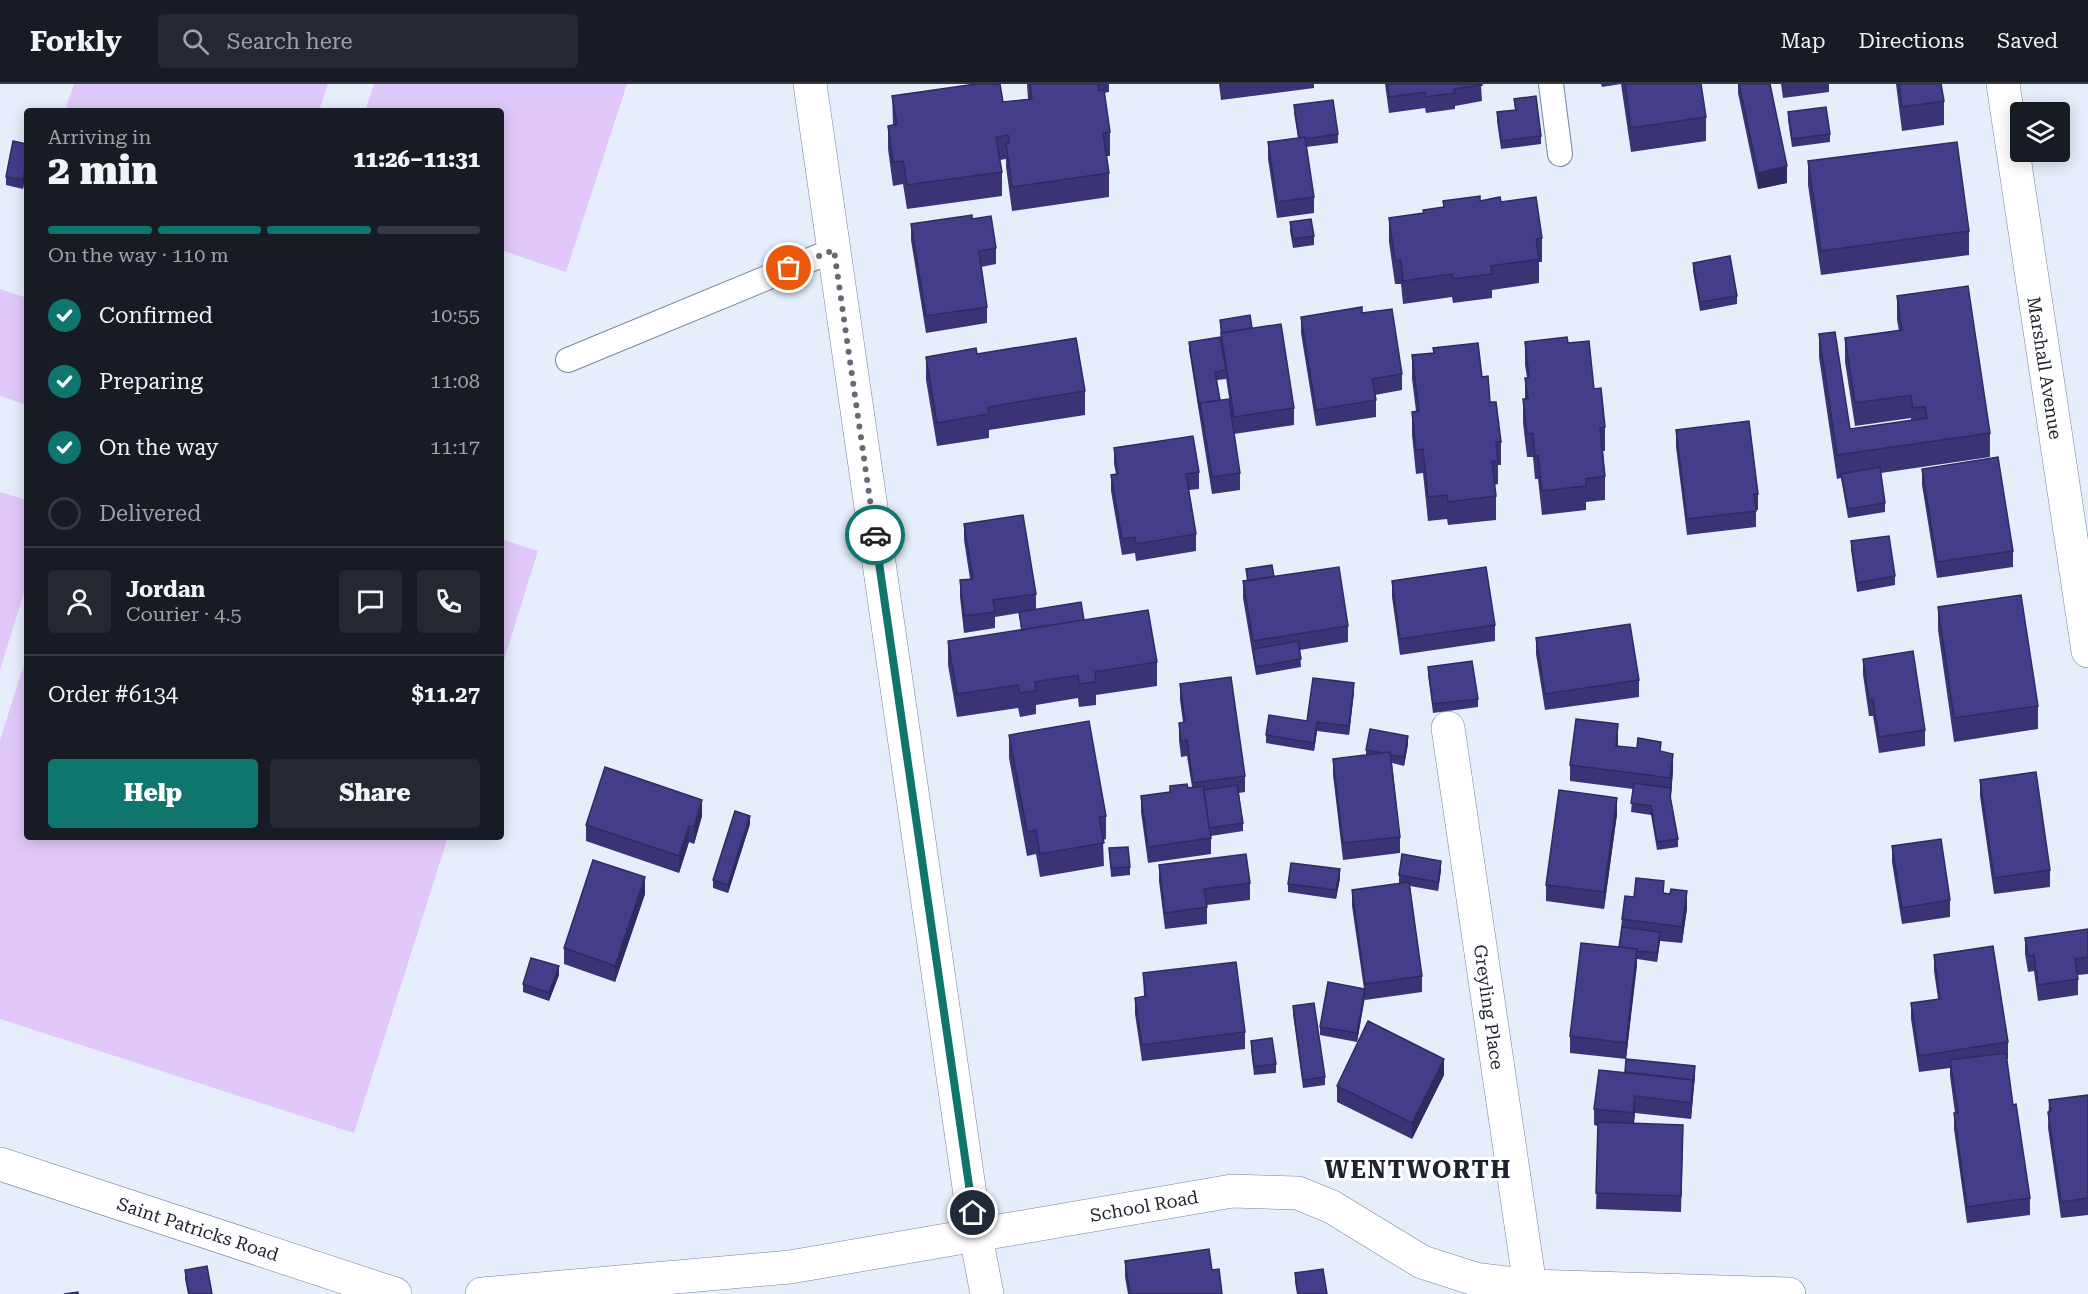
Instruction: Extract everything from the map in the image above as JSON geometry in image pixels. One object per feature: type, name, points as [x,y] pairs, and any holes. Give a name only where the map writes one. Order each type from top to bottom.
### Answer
[{"type":"street","points":[[810,84],[976,1236],[987,1294]]},
{"type":"street","name":"Marshall Avenue","points":[[2003,84],[2088,651]]},
{"type":"street","name":"Greyling Place","points":[[1448,728],[1530,1286]]},
{"type":"street","name":"Saint Patricks Road","points":[[0,1164],[395,1294]]},
{"type":"street","name":"School Road","points":[[482,1294],[790,1267],[1232,1191],[1298,1193],[1332,1207],[1422,1262],[1475,1280],[1530,1286],[1790,1294]]},
{"type":"lane","points":[[1551,84],[1560,154]]},
{"type":"lane","points":[[568,360],[834,250]]},
{"type":"shaded area","points":[[74,84],[328,84],[320,108],[66,107]]},
{"type":"shaded area","points":[[374,84],[627,84],[566,272],[504,251],[504,108],[366,108]]},
{"type":"shaded area","points":[[0,289],[24,297],[24,404],[0,396]]},
{"type":"shaded area","points":[[0,492],[24,499],[24,593],[0,670]]},
{"type":"shaded area","points":[[504,540],[538,551],[504,659]]},
{"type":"shaded area","points":[[24,664],[24,840],[447,840],[354,1133],[0,1019],[0,740]]},
{"type":"building","points":[[976,84],[1000,84],[1003,102],[1032,99],[1030,84],[1098,84],[1099,91],[1104,90],[1110,132],[1103,133],[1109,173],[1012,187],[1006,143],[1009,143],[1008,135],[996,137],[1002,172],[907,185],[903,161],[893,162],[888,126],[897,124],[892,96]]},
{"type":"building","points":[[1388,84],[1482,85],[1454,89],[1455,93],[1426,97],[1425,92],[1389,97]]},
{"type":"building","points":[[1625,84],[1701,84],[1706,117],[1631,128]]},
{"type":"building","points":[[1739,84],[1770,84],[1787,166],[1758,173]]},
{"type":"building","points":[[1899,84],[1941,84],[1944,101],[1902,107]]},
{"type":"building","points":[[1536,96],[1541,136],[1501,141],[1497,112],[1516,110],[1514,99]]},
{"type":"building","points":[[1333,100],[1338,134],[1299,138],[1294,105]]},
{"type":"building","points":[[1826,107],[1830,134],[1792,139],[1788,112]]},
{"type":"building","points":[[1305,137],[1314,197],[1277,202],[1268,142]]},
{"type":"building","points":[[13,141],[24,143],[23,180],[6,177]]},
{"type":"building","points":[[1957,142],[1969,231],[1821,251],[1808,161]]},
{"type":"building","points":[[1480,196],[1480,201],[1500,197],[1501,202],[1536,197],[1542,238],[1536,239],[1539,259],[1491,266],[1492,274],[1453,279],[1452,274],[1403,281],[1401,260],[1395,261],[1389,218],[1424,213],[1423,210],[1444,207],[1443,201]]},
{"type":"building","points":[[972,215],[972,219],[991,216],[996,248],[979,251],[987,307],[926,316],[911,224]]},
{"type":"building","points":[[1311,219],[1314,236],[1293,239],[1290,222]]},
{"type":"building","points":[[1730,256],[1737,296],[1700,302],[1693,263]]},
{"type":"building","points":[[1968,286],[1990,433],[1837,455],[1819,334],[1835,332],[1850,429],[1927,418],[1925,407],[1913,408],[1911,395],[1855,403],[1845,338],[1902,330],[1897,296]]},
{"type":"building","points":[[1362,307],[1362,313],[1392,309],[1402,374],[1372,379],[1376,400],[1316,410],[1301,317]]},
{"type":"building","points":[[1250,315],[1252,328],[1222,333],[1220,320]]},
{"type":"building","points":[[1281,324],[1294,408],[1234,417],[1221,333]]},
{"type":"building","points":[[1220,337],[1226,370],[1215,372],[1220,400],[1200,403],[1200,411],[1189,342]]},
{"type":"building","points":[[1567,337],[1568,343],[1589,341],[1594,389],[1601,388],[1605,427],[1600,428],[1605,476],[1586,479],[1586,486],[1542,491],[1538,455],[1535,456],[1533,433],[1527,434],[1523,399],[1528,399],[1525,378],[1529,378],[1525,342]]},
{"type":"building","points":[[1076,338],[1085,391],[988,407],[989,414],[937,423],[926,357],[976,348],[977,354]]},
{"type":"building","points":[[1478,343],[1482,377],[1488,376],[1490,402],[1496,402],[1501,442],[1496,442],[1498,461],[1492,461],[1496,496],[1448,502],[1447,495],[1428,497],[1423,449],[1416,450],[1412,412],[1419,411],[1412,355],[1434,353],[1433,348]]},
{"type":"building","points":[[1229,399],[1240,473],[1212,477],[1200,403]]},
{"type":"building","points":[[1749,421],[1758,494],[1754,494],[1756,511],[1687,519],[1676,430]]},
{"type":"building","points":[[1193,436],[1199,472],[1186,474],[1196,534],[1136,544],[1135,537],[1122,539],[1111,475],[1118,474],[1114,448]]},
{"type":"building","points":[[1998,457],[2013,551],[1937,562],[1922,469]]},
{"type":"building","points":[[1880,467],[1885,503],[1848,509],[1841,474]]},
{"type":"building","points":[[1023,515],[1036,594],[993,600],[995,612],[964,616],[960,580],[973,579],[964,524]]},
{"type":"building","points":[[1889,536],[1895,576],[1857,583],[1851,541]]},
{"type":"building","points":[[1272,565],[1274,577],[1248,581],[1246,569]]},
{"type":"building","points":[[1339,567],[1348,626],[1253,641],[1243,581]]},
{"type":"building","points":[[1486,567],[1495,625],[1400,639],[1392,581]]},
{"type":"building","points":[[2021,595],[2038,706],[1954,718],[1938,607]]},
{"type":"building","points":[[1081,602],[1084,620],[1022,630],[1019,612]]},
{"type":"building","points":[[1148,610],[1157,662],[1095,672],[1096,682],[1079,684],[1078,675],[1035,682],[1036,691],[1020,693],[1018,685],[957,694],[948,641]]},
{"type":"building","points":[[1630,624],[1639,680],[1545,694],[1536,638]]},
{"type":"building","points":[[1298,641],[1301,659],[1256,667],[1253,649]]},
{"type":"building","points":[[1913,651],[1925,730],[1879,737],[1873,700],[1869,700],[1863,659]]},
{"type":"building","points":[[1472,661],[1478,699],[1433,704],[1428,667]]},
{"type":"building","points":[[1231,677],[1245,776],[1193,783],[1187,740],[1181,741],[1179,723],[1185,722],[1180,684]]},
{"type":"building","points":[[1313,678],[1354,683],[1349,726],[1317,722],[1314,743],[1266,735],[1269,715],[1307,721]]},
{"type":"building","points":[[1576,719],[1618,724],[1616,746],[1637,748],[1638,738],[1661,742],[1660,751],[1673,754],[1670,778],[1570,765]]},
{"type":"building","points":[[1089,721],[1106,816],[1099,817],[1104,843],[1040,854],[1036,830],[1027,832],[1009,735]]},
{"type":"building","points":[[1370,729],[1408,736],[1404,757],[1391,755],[1390,752],[1366,750]]},
{"type":"building","points":[[1390,752],[1400,837],[1343,843],[1333,759]]},
{"type":"building","points":[[605,767],[702,800],[694,827],[689,826],[679,856],[586,825]]},
{"type":"building","points":[[2036,772],[2050,870],[1994,878],[1980,780]]},
{"type":"building","points":[[1634,783],[1671,788],[1670,796],[1678,839],[1657,842],[1651,806],[1631,803]]},
{"type":"building","points":[[1187,784],[1188,788],[1203,786],[1211,838],[1148,847],[1141,796],[1170,792],[1170,786]]},
{"type":"building","points":[[1237,785],[1243,823],[1209,828],[1204,790]]},
{"type":"building","points":[[1559,790],[1617,798],[1604,892],[1546,885]]},
{"type":"building","points":[[735,811],[750,816],[728,885],[713,880]]},
{"type":"building","points":[[1941,839],[1950,900],[1902,908],[1892,846]]},
{"type":"building","points":[[1128,847],[1130,867],[1111,868],[1109,848]]},
{"type":"building","points":[[1246,854],[1250,883],[1204,889],[1207,907],[1165,913],[1159,865]]},
{"type":"building","points":[[1402,854],[1441,861],[1438,882],[1399,875]]},
{"type":"building","points":[[593,860],[645,877],[615,966],[564,948]]},
{"type":"building","points":[[1291,863],[1340,869],[1336,890],[1288,884]]},
{"type":"building","points":[[1636,878],[1664,881],[1663,893],[1670,894],[1671,889],[1687,891],[1682,927],[1622,919],[1625,896],[1634,897]]},
{"type":"building","points":[[1409,882],[1422,976],[1365,984],[1352,890]]},
{"type":"building","points":[[1622,927],[1660,932],[1657,953],[1619,947]]},
{"type":"building","points":[[2088,929],[2088,957],[2075,959],[2078,979],[2038,985],[2034,955],[2028,956],[2025,938]]},
{"type":"building","points":[[1581,943],[1637,949],[1626,1043],[1570,1036]]},
{"type":"building","points":[[1993,946],[2008,1042],[1919,1056],[1911,1003],[1940,999],[1934,955]]},
{"type":"building","points":[[531,958],[559,966],[549,993],[523,984]]},
{"type":"building","points":[[1236,962],[1245,1032],[1142,1045],[1135,998],[1146,996],[1143,973]]},
{"type":"building","points":[[1328,982],[1365,989],[1357,1033],[1320,1027]]},
{"type":"building","points":[[1314,1003],[1325,1077],[1303,1080],[1293,1006]]},
{"type":"building","points":[[1368,1021],[1444,1059],[1412,1123],[1337,1086]]},
{"type":"building","points":[[1272,1038],[1276,1064],[1254,1067],[1251,1041]]},
{"type":"building","points":[[2006,1053],[2030,1198],[1967,1207],[1954,1113],[1958,1113],[1950,1060]]},
{"type":"building","points":[[1626,1059],[1695,1066],[1693,1088],[1693,1080],[1625,1072]]},
{"type":"building","points":[[1599,1070],[1693,1080],[1691,1103],[1635,1096],[1633,1113],[1594,1109]]},
{"type":"building","points":[[2088,1095],[2088,1198],[2061,1202],[2048,1112],[2051,1111],[2049,1100]]},
{"type":"building","points":[[1598,1122],[1683,1125],[1681,1196],[1596,1193]]},
{"type":"building","points":[[1209,1249],[1212,1270],[1219,1269],[1222,1294],[1130,1294],[1125,1261]]},
{"type":"building","points":[[207,1266],[212,1294],[189,1294],[185,1270]]},
{"type":"building","points":[[1323,1269],[1327,1294],[1298,1294],[1295,1273]]},
{"type":"way so far","points":[[789,268],[834,250],[875,535]]},
{"type":"district","name":"WENTWORTH","points":[[1418,1170]]},
{"type":"route","points":[[875,535],[973,1213]]}]
